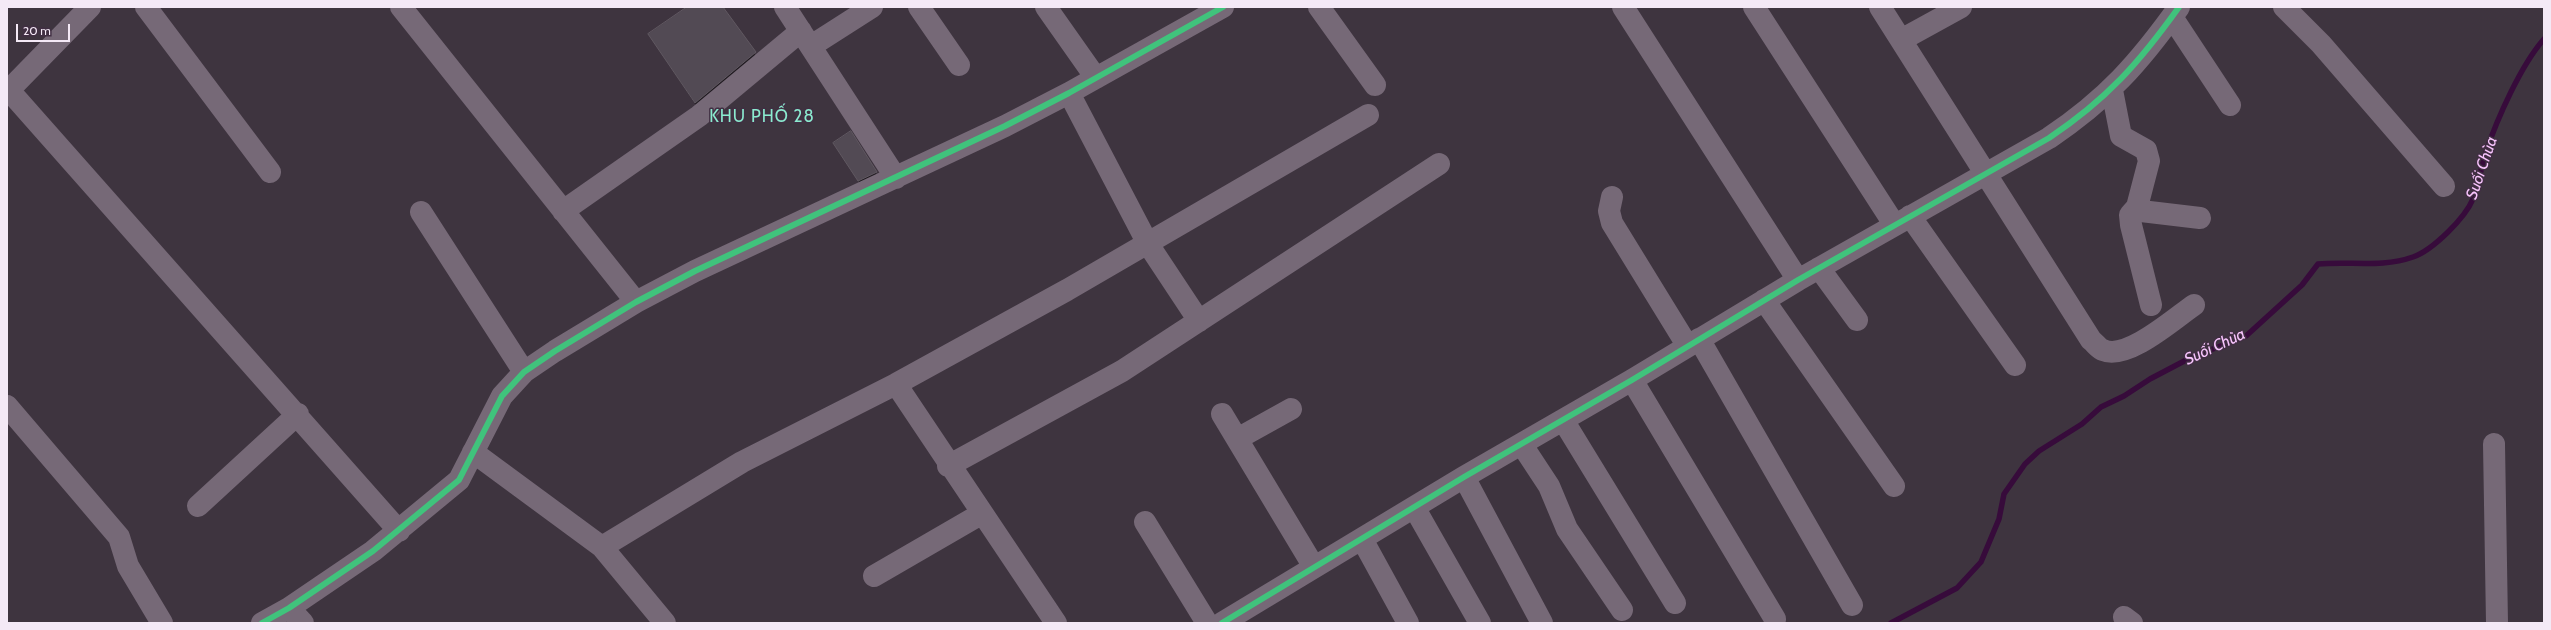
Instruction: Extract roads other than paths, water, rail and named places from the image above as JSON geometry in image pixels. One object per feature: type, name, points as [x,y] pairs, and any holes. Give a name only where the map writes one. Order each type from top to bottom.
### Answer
[{"type":"street","points":[[90,7],[8,90],[298,414],[399,531]]},
{"type":"street","points":[[146,7],[270,172]]},
{"type":"street","points":[[401,7],[636,302]]},
{"type":"street","points":[[785,7],[896,178]]},
{"type":"street","points":[[563,211],[699,116],[806,38],[872,7]]},
{"type":"street","points":[[919,7],[960,66]]},
{"type":"street","points":[[1046,7],[1096,78]]},
{"type":"street","points":[[262,623],[296,615],[459,480],[502,396],[524,372],[636,302],[695,271],[896,178],[1069,93],[1096,78],[1192,14],[1223,7]]},
{"type":"street","points":[[1319,7],[1375,85]]},
{"type":"street","points":[[1623,7],[1798,280]]},
{"type":"street","points":[[1754,7],[1902,220],[2015,365]]},
{"type":"street","points":[[1880,7],[1984,174],[2091,340],[2103,350],[2120,353],[2142,341],[2194,304]]},
{"type":"street","points":[[1900,40],[1961,7]]},
{"type":"street","points":[[2284,7],[2321,44],[2444,186]]},
{"type":"street","points":[[1222,623],[1464,476],[1632,380],[1798,280],[2062,129],[2082,116],[2112,90],[2142,57],[2176,12],[2230,105]]},
{"type":"street","points":[[2112,90],[2121,136],[2146,150],[2148,154],[2149,161],[2137,207],[2130,215],[2131,225],[2151,305]]},
{"type":"street","points":[[1069,93],[1148,244],[1199,321]]},
{"type":"street","points":[[602,547],[742,462],[896,384],[1148,244],[1368,115]]},
{"type":"street","points":[[948,466],[1122,371],[1439,164]]},
{"type":"street","points":[[1612,197],[1609,210],[1612,223],[1693,342],[1852,605]]},
{"type":"street","points":[[2137,207],[2141,210],[2200,218]]},
{"type":"street","points":[[421,212],[524,372]]},
{"type":"street","points":[[1819,268],[1857,320]]},
{"type":"street","points":[[1764,300],[1894,486]]},
{"type":"street","points":[[1632,380],[1775,619]]},
{"type":"street","points":[[896,384],[948,466],[1056,623]]},
{"type":"street","points":[[7,406],[119,537],[128,566],[162,623]]},
{"type":"street","points":[[1237,439],[1291,409]]},
{"type":"street","points":[[198,506],[298,414]]},
{"type":"street","points":[[1222,414],[1314,567]]},
{"type":"street","points":[[1563,420],[1675,603]]},
{"type":"street","points":[[1522,444],[1549,486],[1567,529],[1622,610]]},
{"type":"street","points":[[2494,444],[2497,623]]},
{"type":"street","points":[[473,452],[602,547],[664,623]]},
{"type":"street","points":[[1464,476],[1542,623]]},
{"type":"street","points":[[1414,507],[1480,623]]},
{"type":"street","points":[[874,576],[981,514]]},
{"type":"street","points":[[1145,522],[1207,623]]},
{"type":"street","points":[[1362,538],[1408,623]]},
{"type":"waterway","name":"Suối Chùa","points":[[1891,623],[1957,588],[1981,562],[1999,519],[2004,494],[2025,464],[2039,451],[2082,424],[2101,407],[2124,396],[2150,379],[2190,358],[2246,336],[2302,285],[2318,264],[2378,263],[2401,260],[2413,257],[2430,248],[2439,241],[2456,224],[2469,207],[2477,187],[2486,152],[2496,124],[2518,77],[2535,50],[2544,39]]},
{"type":"district","name":"KHU PHỐ 28","points":[[762,117]]}]
